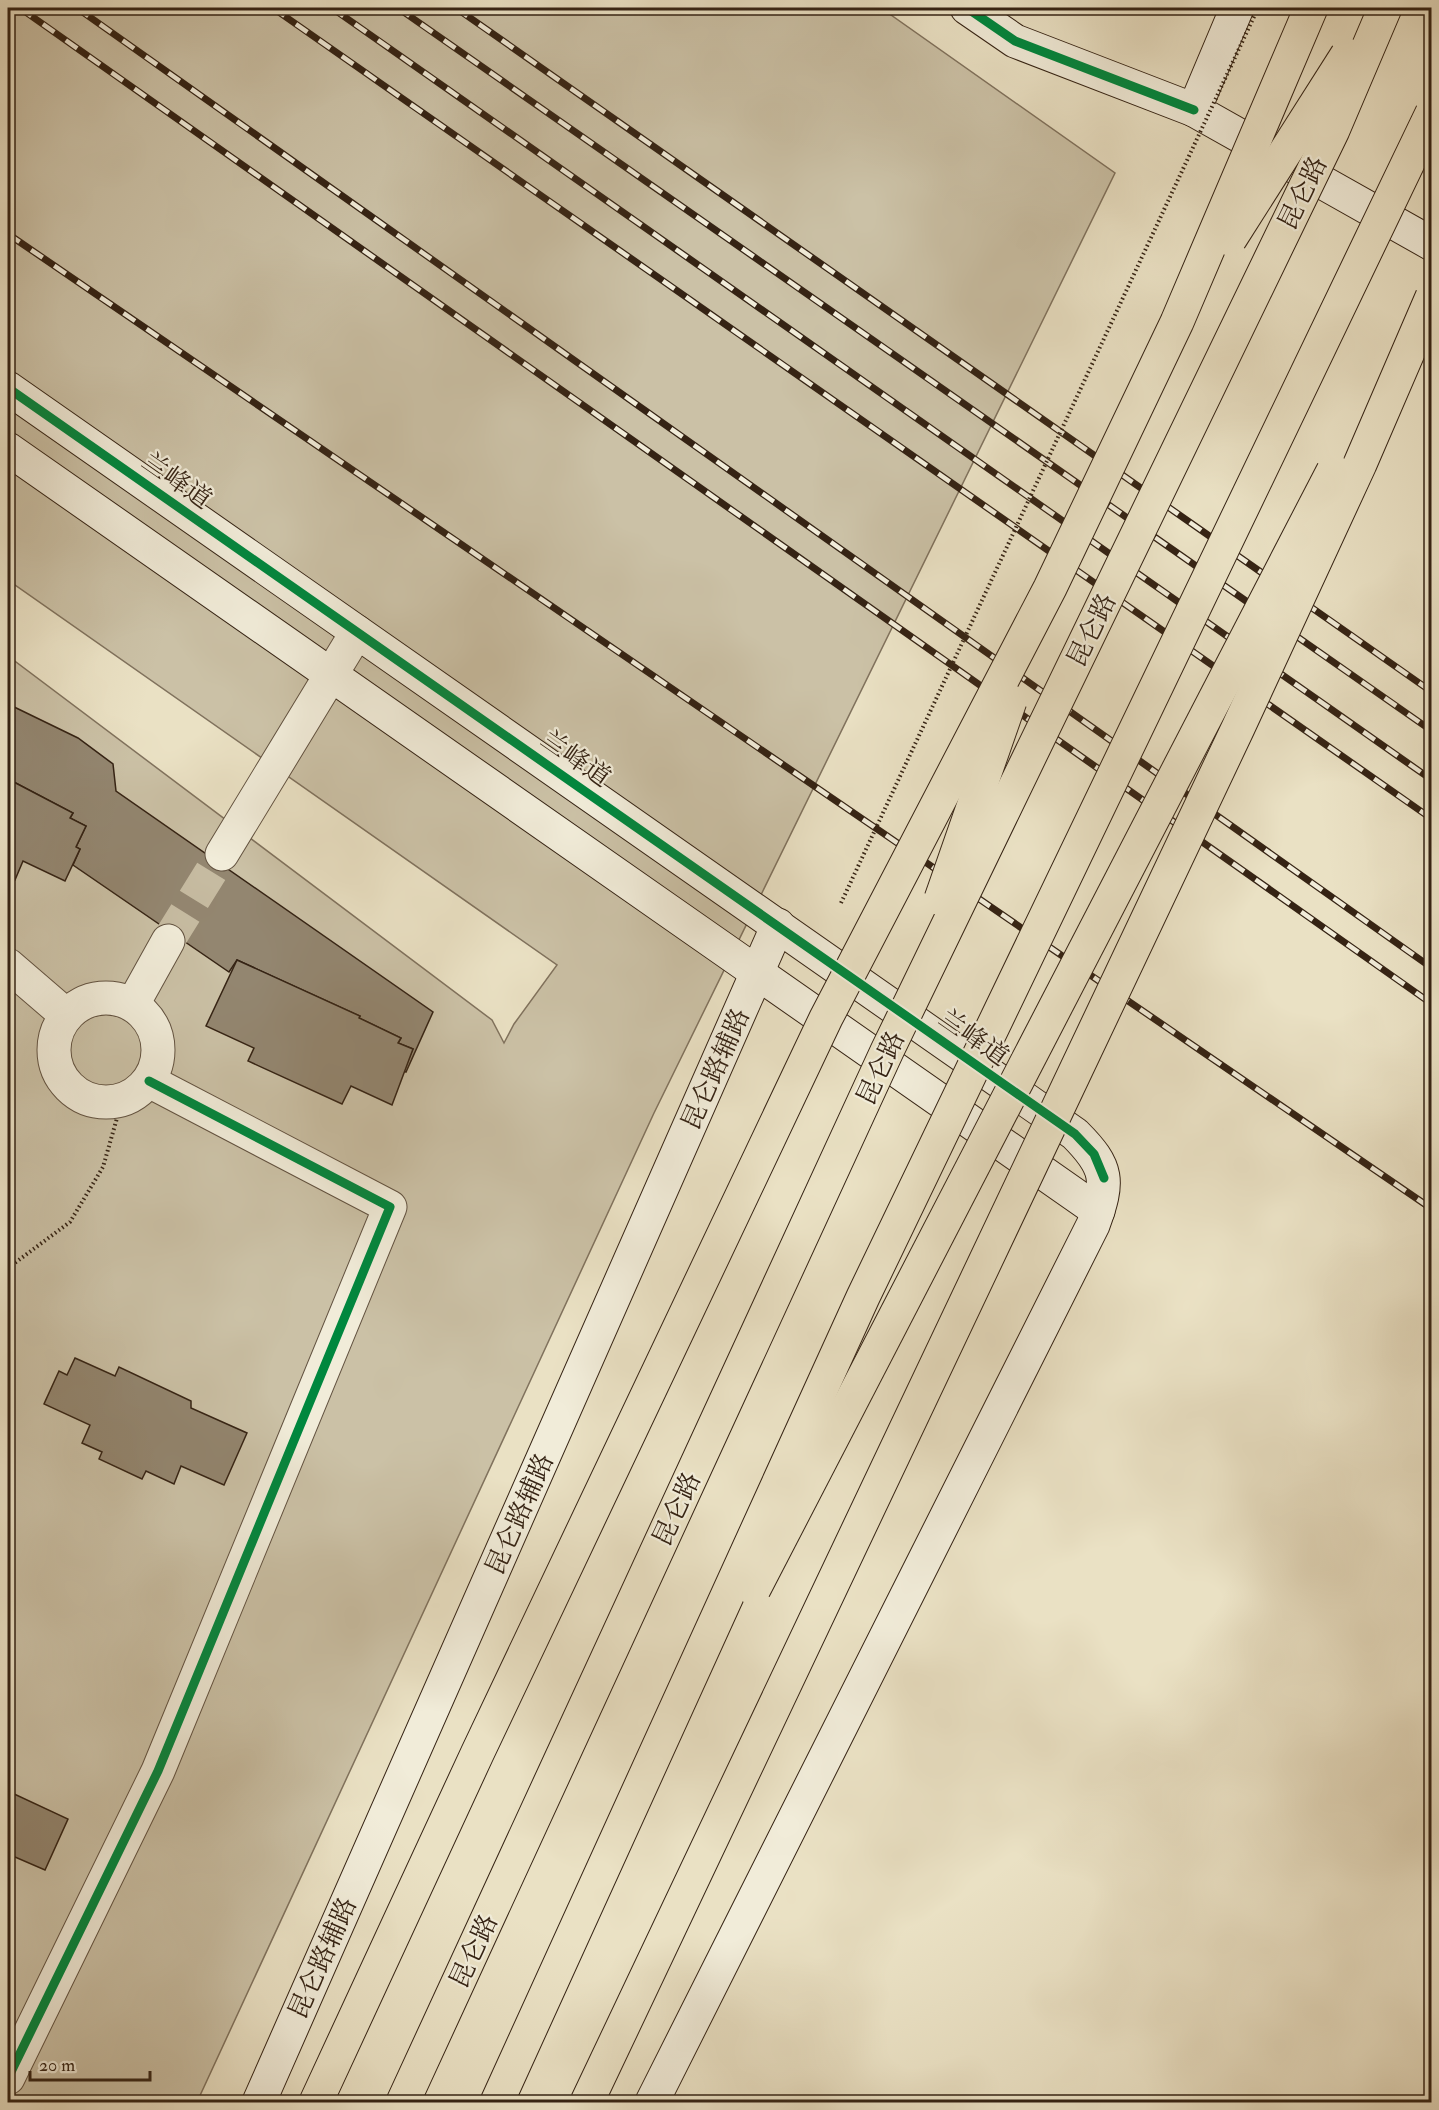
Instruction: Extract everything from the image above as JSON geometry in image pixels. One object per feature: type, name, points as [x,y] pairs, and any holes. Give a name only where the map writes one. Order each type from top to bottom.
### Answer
[{"type":"highway","points":[[316,2103],[477,1754],[826,1018],[1050,588],[1178,322],[1311,8]]},
{"type":"highway","points":[[1178,322],[1340,67],[1371,8]]},
{"type":"highway","name":"昆仑路","points":[[403,2103],[887,1051],[1328,140],[1385,8]]},
{"type":"highway","points":[[497,2103],[863,1298],[1431,113]]},
{"type":"highway","points":[[575,1934],[1431,281]]},
{"type":"highway","points":[[587,2103],[1243,717],[1360,464],[1431,297]]},
{"type":"highway","points":[[887,1051],[1050,588]]},
{"type":"street","points":[[967,8],[1015,41],[1194,110],[1431,244]]},
{"type":"street","points":[[1194,110],[1237,8]]},
{"type":"street","name":"兰峰道","points":[[8,388],[1075,1134],[1094,1154],[1104,1178],[1105,1192],[1098,1211]]},
{"type":"street","points":[[8,448],[1098,1211],[652,2103]]},
{"type":"street","points":[[222,854],[357,632]]},
{"type":"street","name":"昆仑路辅路","points":[[258,2103],[778,925]]},
{"type":"street","points":[[133,1004],[168,941]]},
{"type":"street","points":[[8,965],[66,1015]]},
{"type":"street","points":[[98,998],[116,998],[133,1004],[147,1016],[156,1031],[159,1048],[157,1066],[149,1081],[137,1093],[122,1101],[89,1100],[74,1092],[63,1079],[56,1064],[53,1047],[57,1030],[66,1015],[80,1004],[98,998]]},
{"type":"street","points":[[8,2078],[158,1771],[390,1207],[149,1081]]},
{"type":"path","points":[[838,908],[1171,200],[1258,8]]},
{"type":"path","points":[[8,1268],[70,1222],[103,1167],[122,1101]]},
{"type":"shaded area","points":[[8,8],[881,8],[1115,173],[654,1113],[197,2102],[8,2102],[8,656],[492,1020],[504,1043],[514,1024],[557,965],[8,580]]},
{"type":"building","points":[[8,704],[78,738],[113,764],[116,791],[433,1012],[406,1072],[403,1071],[413,1049],[398,1043],[401,1038],[359,1018],[360,1016],[237,960],[229,972],[73,865],[80,849],[76,847],[86,826],[70,818],[73,813],[8,779]]},
{"type":"building","points":[[8,779],[73,813],[70,818],[86,826],[76,847],[80,849],[65,881],[23,861],[15,880],[8,876]]},
{"type":"building","points":[[237,960],[360,1016],[359,1018],[401,1038],[398,1043],[413,1049],[392,1105],[351,1086],[342,1104],[248,1061],[254,1048],[206,1026]]},
{"type":"building","points":[[75,1358],[115,1376],[119,1367],[191,1401],[191,1408],[247,1433],[224,1485],[181,1466],[174,1484],[146,1471],[142,1479],[99,1459],[102,1452],[82,1443],[90,1425],[44,1404],[59,1371],[67,1375]]},
{"type":"building","points":[[8,1784],[12,1786],[12,1793],[68,1819],[45,1870],[8,1854]]},
{"type":"tunnel","points":[[168,941],[222,854]]},
{"type":"railway","points":[[20,8],[1432,1004]]},
{"type":"railway","points":[[77,8],[1432,968]]},
{"type":"railway","points":[[273,8],[1432,819]]},
{"type":"railway","points":[[332,8],[1432,780]]},
{"type":"railway","points":[[398,8],[1432,731]]},
{"type":"railway","points":[[456,8],[1432,692]]},
{"type":"railway","points":[[8,234],[1432,1209]]},
{"type":"cycle path","points":[[967,8],[1015,41],[1194,110]]},
{"type":"cycle path","points":[[8,388],[1075,1134],[1094,1154],[1104,1178]]},
{"type":"cycle path","points":[[8,2078],[158,1771],[390,1207],[149,1081]]}]
